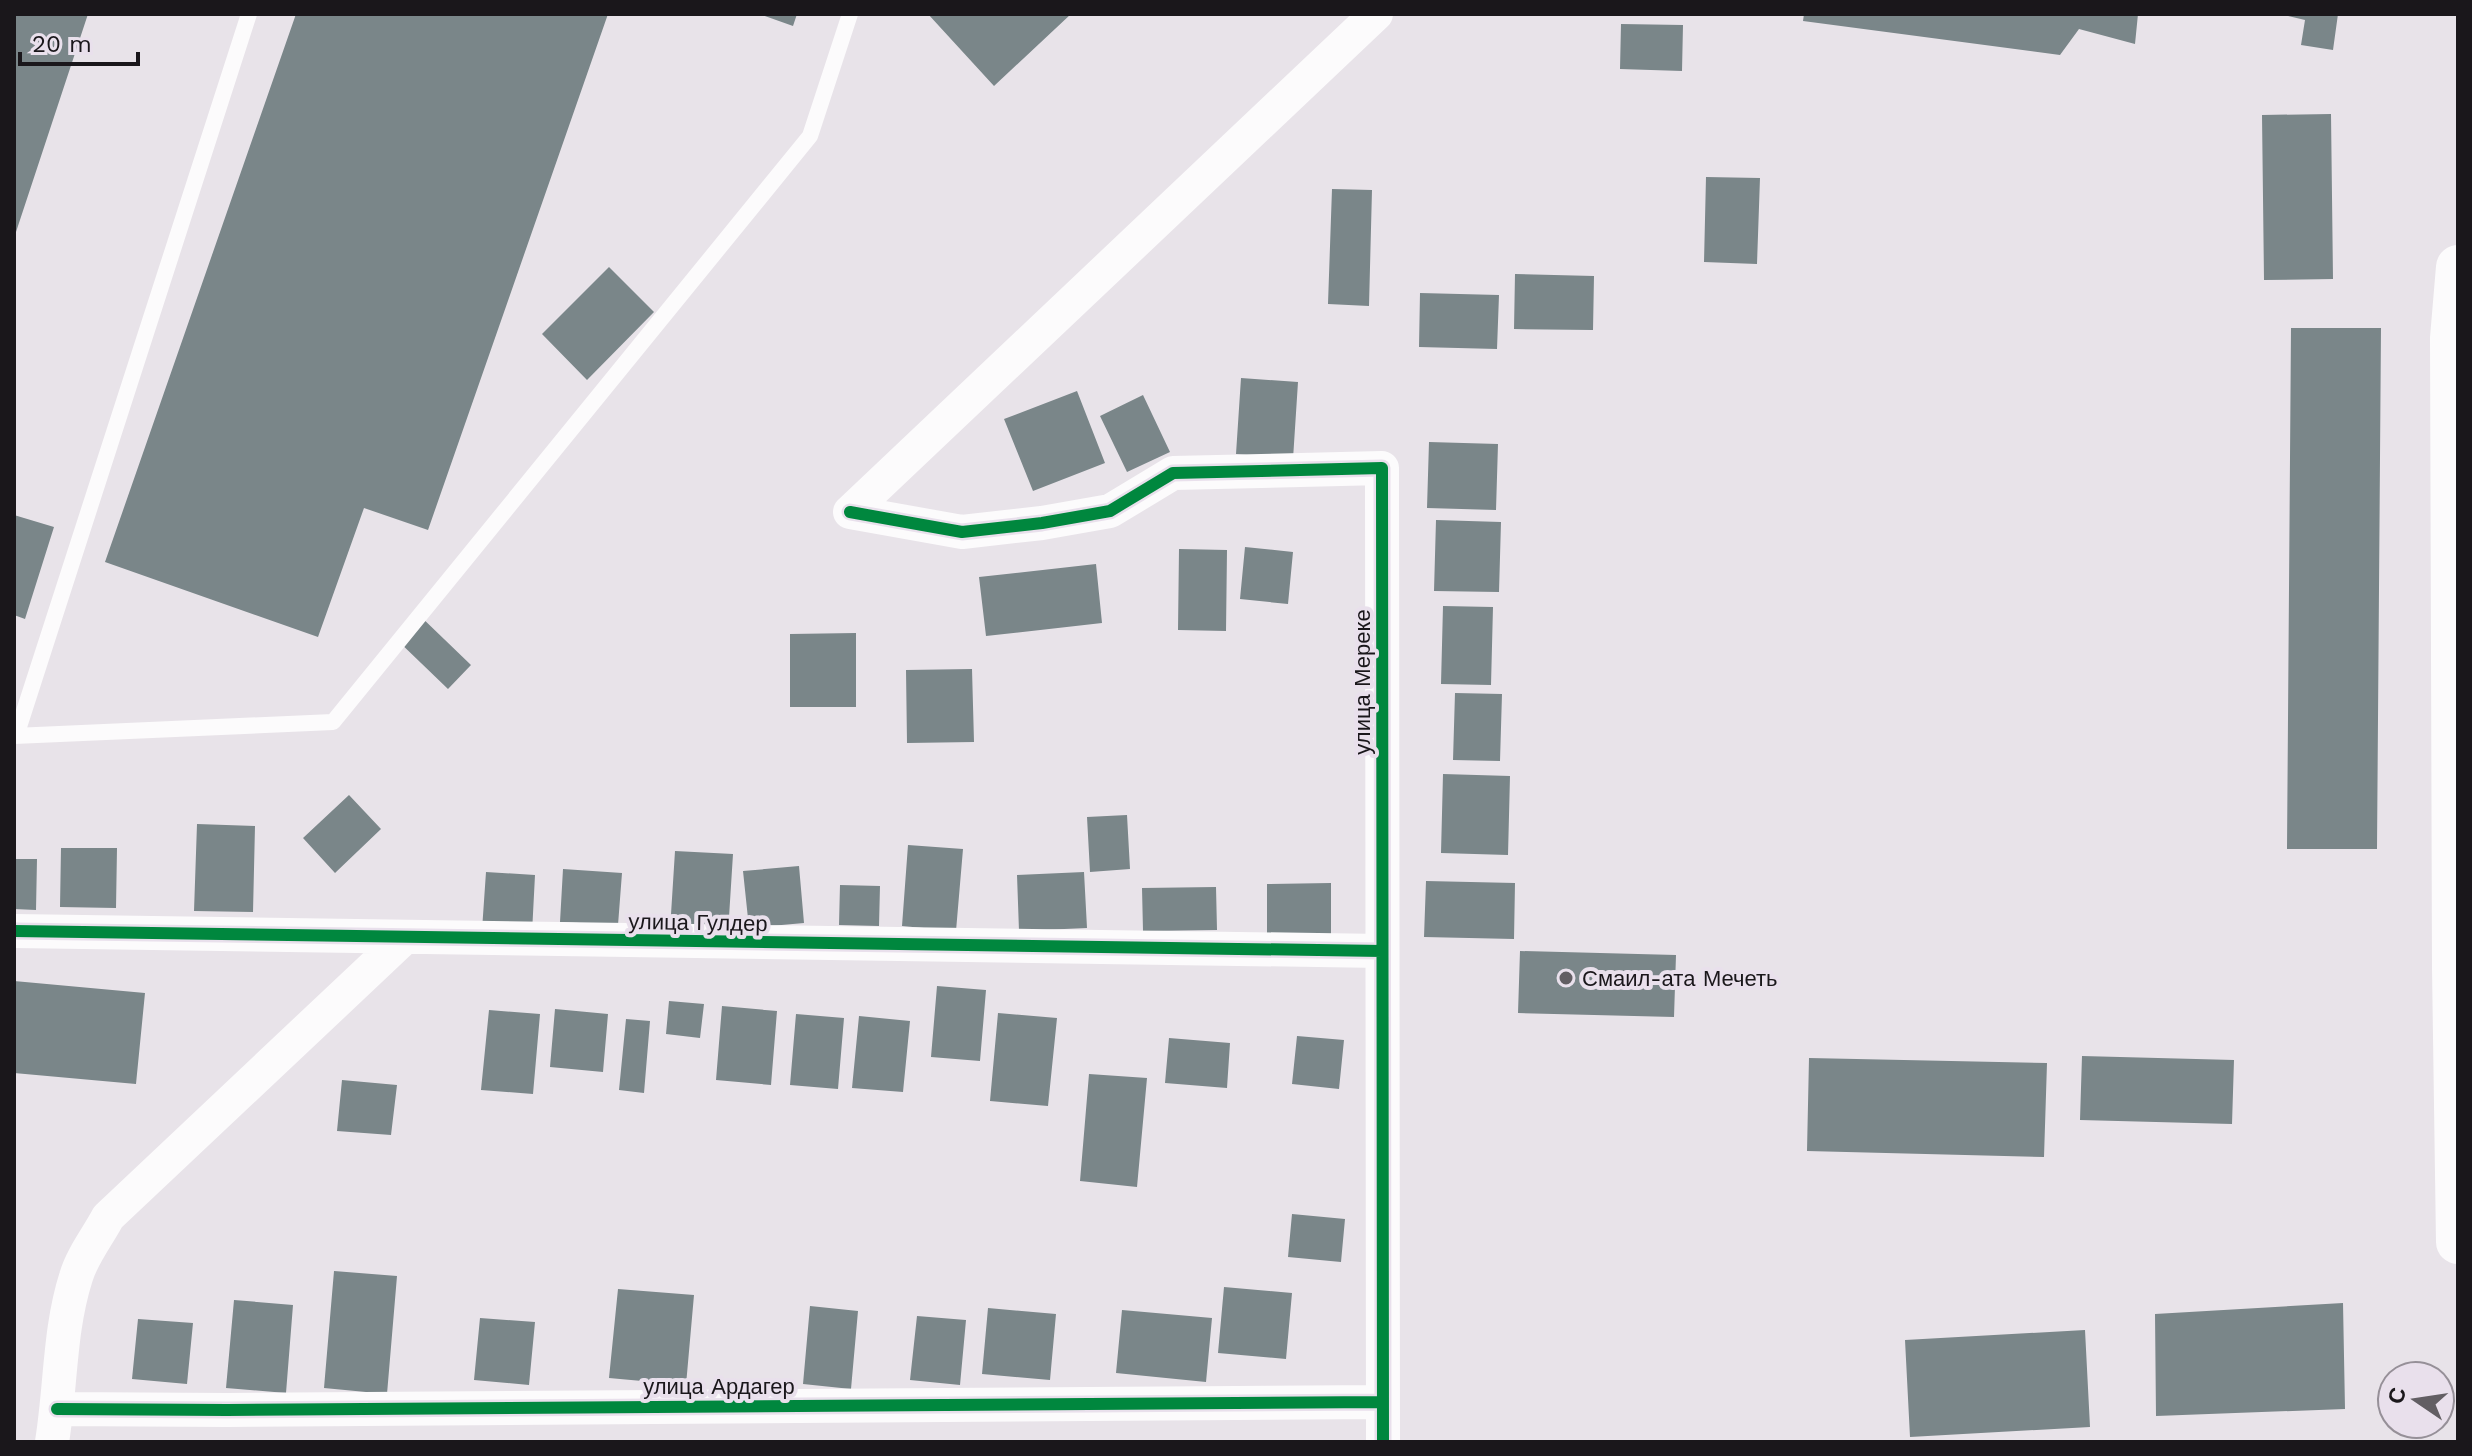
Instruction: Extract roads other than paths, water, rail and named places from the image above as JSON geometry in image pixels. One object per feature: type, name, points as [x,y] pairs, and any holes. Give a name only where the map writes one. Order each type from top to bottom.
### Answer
[{"type":"main road","points":[[2458,267],[2452,338],[2458,1242]]},
{"type":"street","name":"улица Мереке","points":[[1376,14],[850,512],[962,532],[1110,511],[1173,473],[1382,468],[1383,1442]]},
{"type":"street","name":"улица Гулдер","points":[[14,931],[1382,951]]},
{"type":"street","points":[[55,1426],[61,1348],[76,1275],[108,1217],[404,938]]},
{"type":"street","name":"улица Ардагер","points":[[55,1426],[243,1410],[1381,1402]]},
{"type":"lane","points":[[249,14],[15,736],[333,722],[810,136],[850,14]]},
{"type":"place","name":"Смаил-ата Мечеть","points":[[1566,978]]}]
